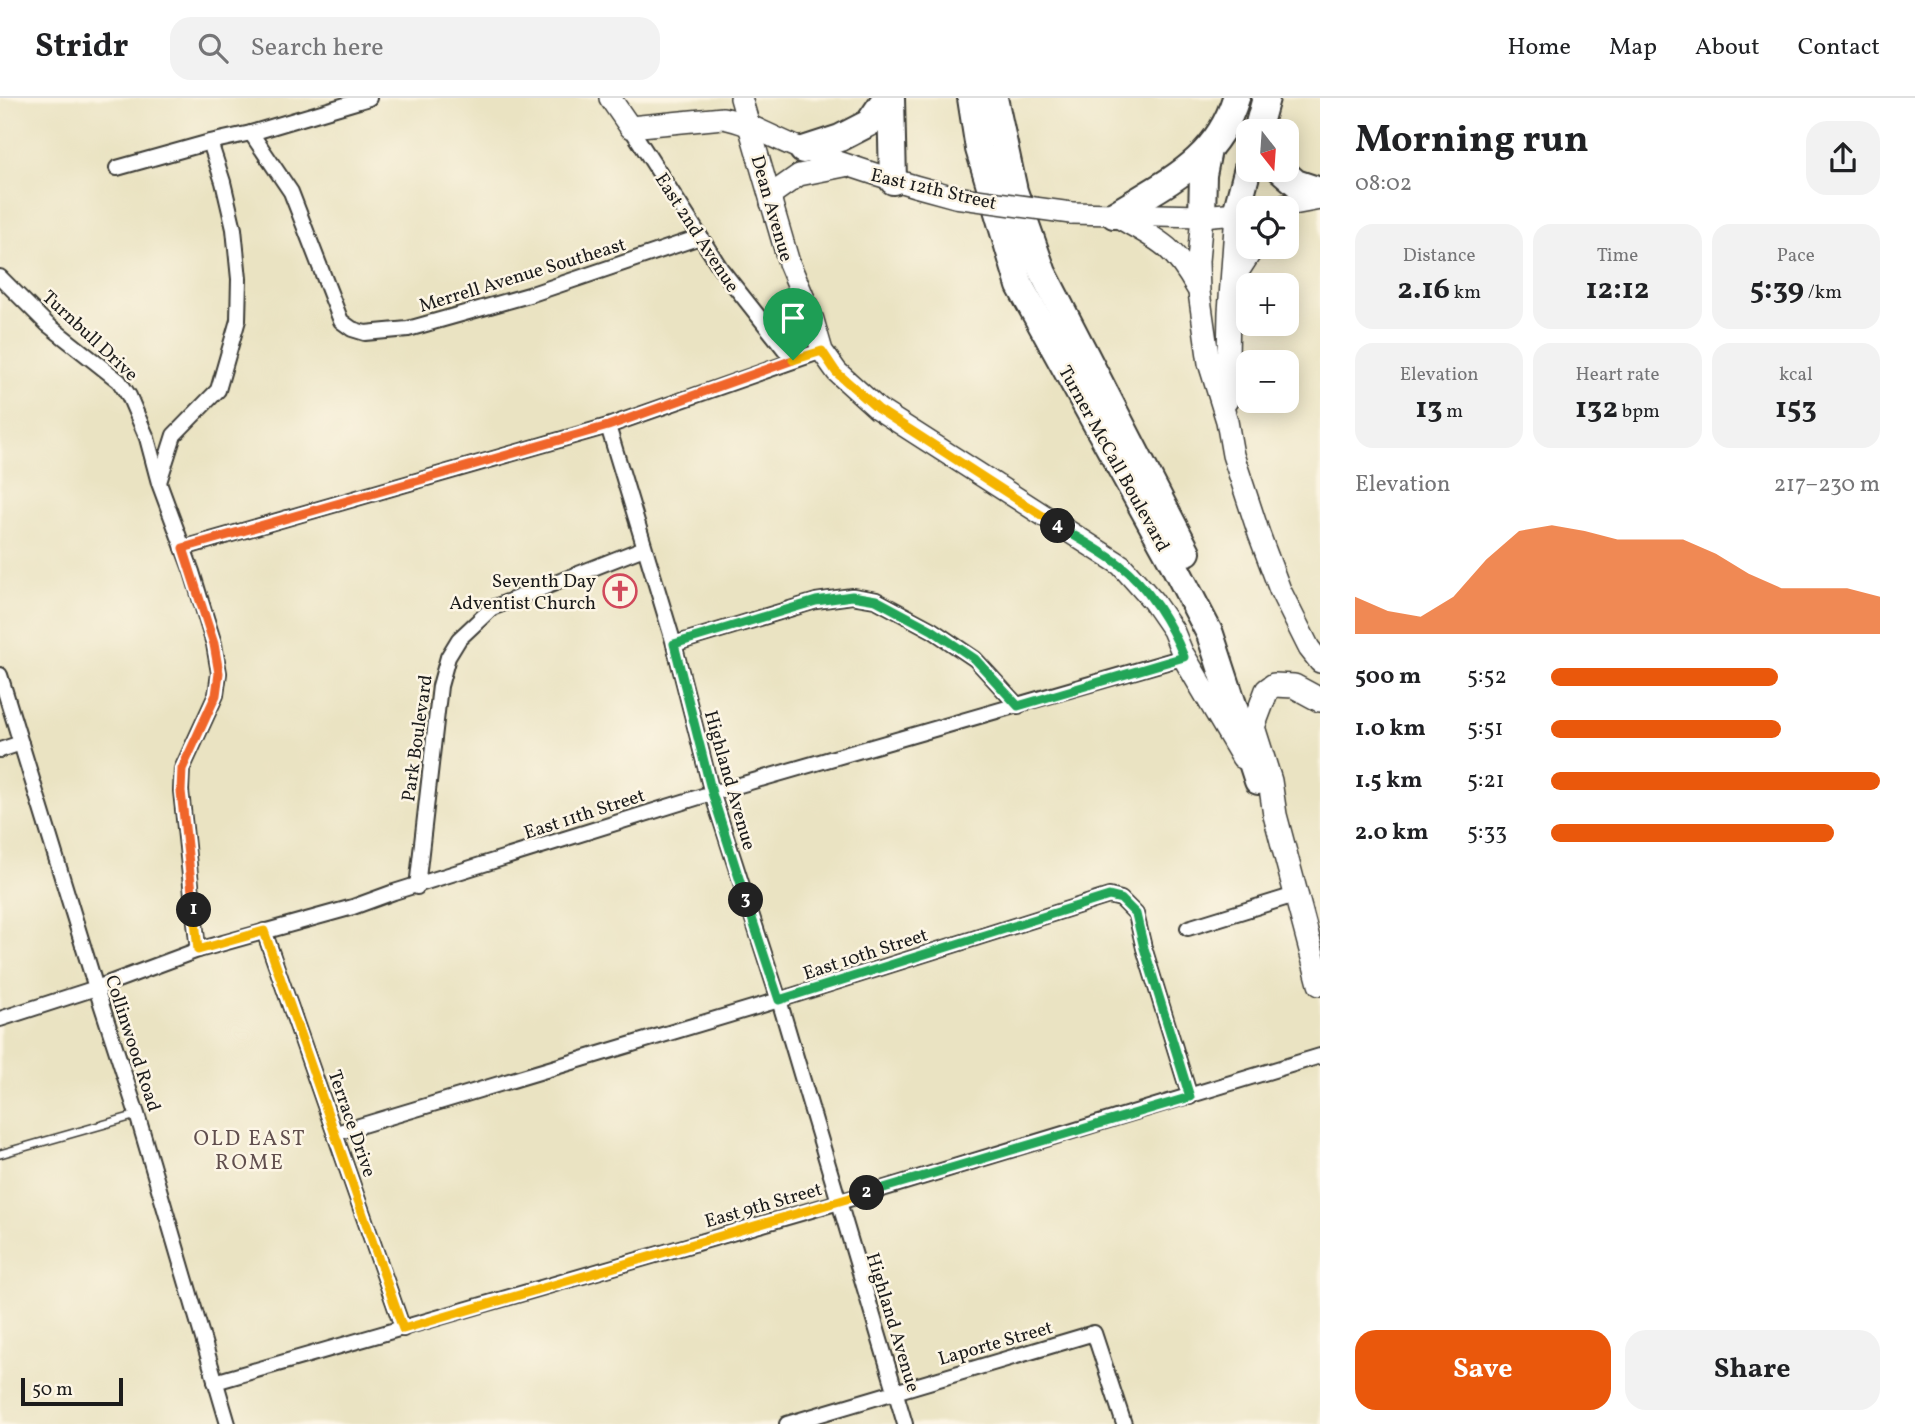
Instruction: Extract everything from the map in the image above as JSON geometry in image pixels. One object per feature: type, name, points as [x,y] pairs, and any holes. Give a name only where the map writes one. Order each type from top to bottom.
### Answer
[{"type":"highway","points":[[803,150],[840,138],[869,123],[888,98]]},
{"type":"highway","points":[[888,98],[893,181]]},
{"type":"highway","name":"Turner McCall Boulevard","points":[[971,98],[979,149],[1020,286],[1210,634],[1258,781]]},
{"type":"highway","name":"Turner McCall Boulevard","points":[[993,98],[1014,191],[1043,272],[1221,618],[1253,726]]},
{"type":"highway","points":[[1012,98],[1014,191]]},
{"type":"highway","points":[[1114,215],[1183,173],[1208,150],[1236,98]]},
{"type":"highway","points":[[1202,216],[1203,175],[1208,150]]},
{"type":"highway","points":[[1295,182],[1307,202]]},
{"type":"main road","name":"East 2nd Avenue","points":[[610,98],[630,127]]},
{"type":"main road","name":"Dean Avenue","points":[[741,98],[789,263],[813,320],[822,351],[836,372],[878,409],[1121,565],[1153,601],[1173,630],[1184,657]]},
{"type":"main road","name":"East 12th Street","points":[[630,127],[723,118],[749,124],[803,150],[846,165],[893,181],[955,197],[1071,213],[1202,216],[1236,213]]},
{"type":"main road","points":[[771,203],[772,194],[799,175],[846,165]]},
{"type":"main road","points":[[1114,215],[1166,245],[1182,261],[1199,292]]},
{"type":"main road","points":[[1202,216],[1198,261],[1199,292],[1209,363],[1227,421],[1241,483],[1280,590],[1309,648],[1320,662]]},
{"type":"main road","points":[[1227,421],[1231,283],[1236,251]]},
{"type":"main road","points":[[1231,283],[1246,259]]},
{"type":"main road","points":[[1184,657],[1258,781]]},
{"type":"main road","points":[[1253,726],[1267,690],[1274,685],[1294,686],[1320,700]]},
{"type":"main road","name":"Turner McCall Boulevard","points":[[1253,726],[1270,781],[1275,815],[1320,984]]},
{"type":"main road","name":"Turner McCall Boulevard","points":[[1258,781],[1275,815]]},
{"type":"street","points":[[117,169],[369,98]]},
{"type":"street","name":"East 2nd Avenue","points":[[630,127],[743,300],[793,360]]},
{"type":"street","name":"Merrell Avenue Southeast","points":[[251,133],[291,192],[341,321],[352,329],[365,333],[408,330],[529,295],[700,237]]},
{"type":"street","points":[[159,483],[174,435],[218,390],[238,320],[239,279],[234,229],[210,142]]},
{"type":"street","name":"Turnbull Drive","points":[[0,276],[47,324],[119,381],[140,416],[159,483],[183,548]]},
{"type":"street","points":[[198,950],[181,791],[182,769],[216,695],[219,673],[214,644],[183,548],[608,426],[822,351]]},
{"type":"street","name":"Highland Avenue","points":[[608,426],[674,644],[712,793],[779,1000],[905,1424]]},
{"type":"street","name":"Park Boulevard","points":[[417,887],[440,686],[448,657],[459,639],[492,608],[644,548]]},
{"type":"street","points":[[674,644],[816,601],[852,596],[876,600],[932,630],[975,659],[1018,706]]},
{"type":"street","name":"East 11th Street","points":[[0,1019],[96,988],[198,950],[353,908],[394,892],[712,793],[1184,657]]},
{"type":"street","name":"Collinwood Road","points":[[0,675],[137,1114],[228,1424]]},
{"type":"street","points":[[0,750],[21,743]]},
{"type":"street","points":[[1188,928],[1295,895]]},
{"type":"street","name":"East 10th Street","points":[[336,1133],[779,1000],[1109,896],[1121,899],[1136,914],[1190,1097]]},
{"type":"street","name":"Terrace Drive","points":[[264,931],[403,1329]]},
{"type":"street","name":"East 9th Street","points":[[215,1382],[839,1202],[1320,1056]]},
{"type":"street","name":"Laporte Street","points":[[787,1424],[1094,1333],[1124,1424]]},
{"type":"lane","points":[[0,1154],[137,1114]]},
{"type":"place","name":"Seventh Day Adventist Church","points":[[620,591]]},
{"type":"district","name":"OLD EAST ROME","points":[[250,1150]]},
{"type":"route","points":[[822,351],[836,372],[878,409],[1121,565],[1153,601],[1173,630],[1184,657],[1018,706],[975,659],[932,630],[876,600],[852,596],[816,601],[674,644],[712,793],[779,1000],[1109,896],[1121,899],[1136,914],[1190,1097],[403,1329],[264,931],[198,950],[181,791],[182,769],[204,718],[210,711],[216,695],[219,673],[214,644],[183,548],[608,426],[793,360],[822,351]]}]
